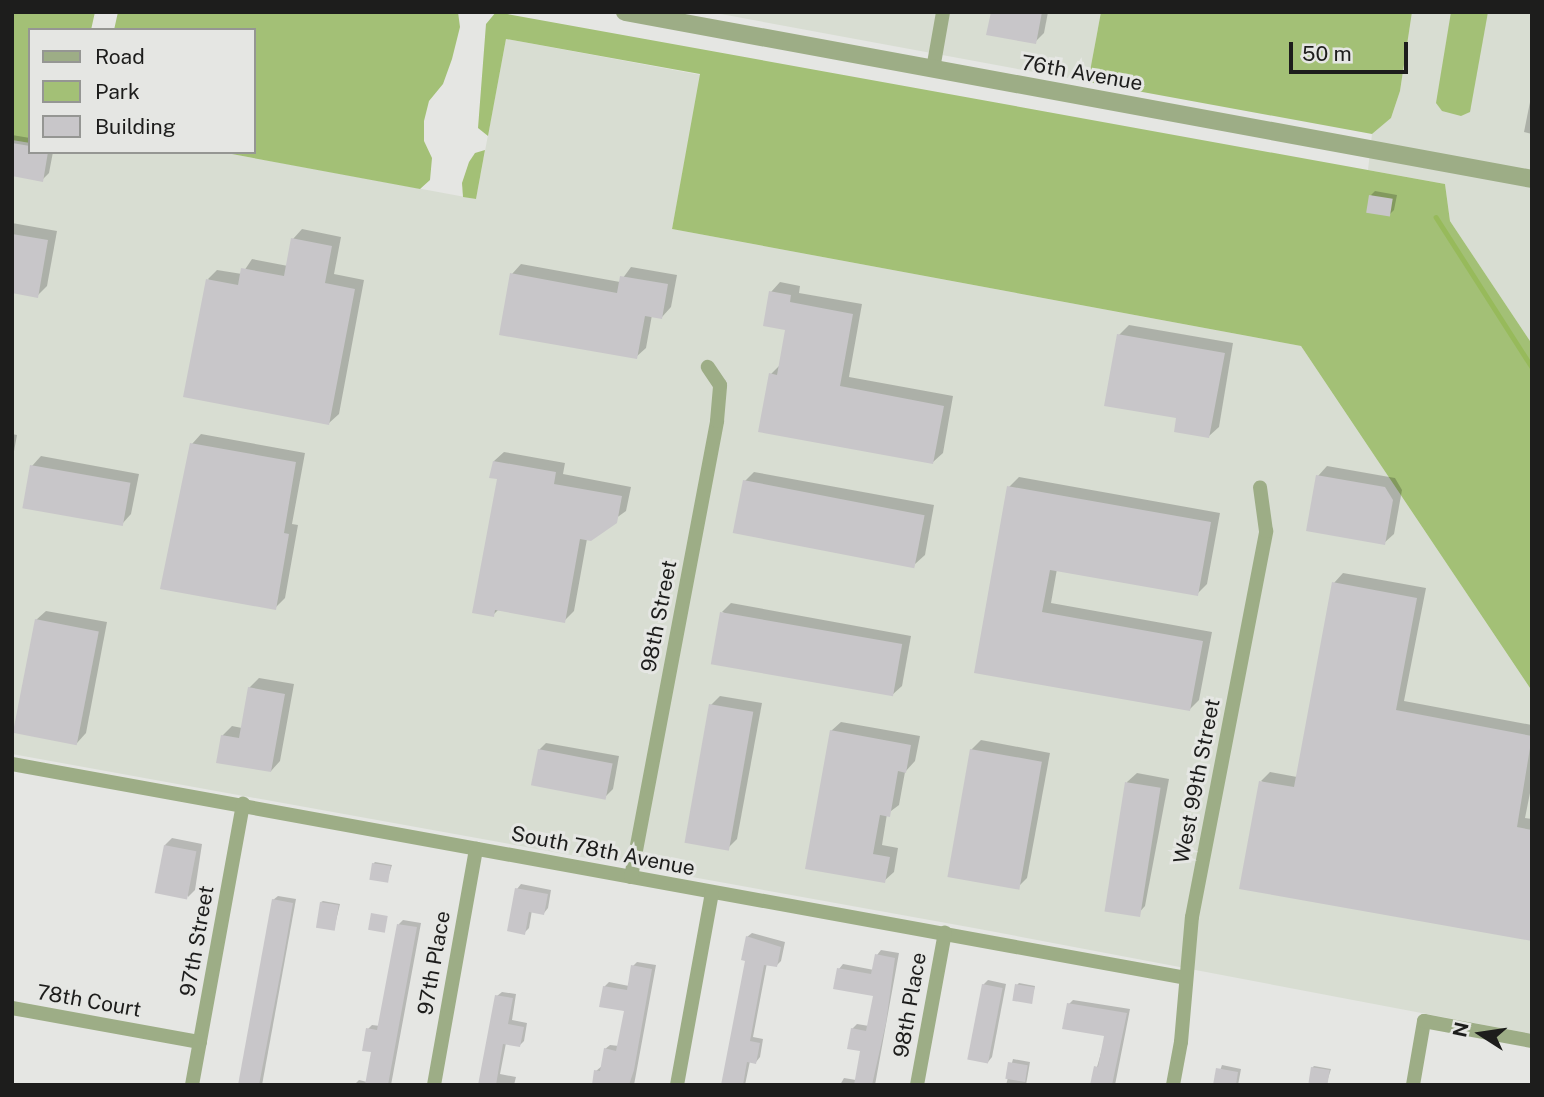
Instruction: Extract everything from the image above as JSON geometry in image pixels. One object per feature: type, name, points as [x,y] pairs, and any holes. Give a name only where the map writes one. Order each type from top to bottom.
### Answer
[{"type":"street","name":"76th Avenue","points":[[625,12],[1532,179]]},
{"type":"street","points":[[933,69],[943,12]]},
{"type":"street","name":"98th Street","points":[[631,877],[717,421],[720,385],[708,367]]},
{"type":"street","name":"West 99th Street","points":[[1173,1085],[1181,1042],[1192,917],[1266,531],[1259,487]]},
{"type":"street","name":"South 78th Avenue","points":[[12,764],[1186,978]]},
{"type":"street","name":"97th Street","points":[[192,1085],[243,804]]},
{"type":"street","name":"97th Place","points":[[434,1085],[477,849]]},
{"type":"street","points":[[677,1085],[712,893]]},
{"type":"street","name":"98th Place","points":[[917,1085],[944,933]]},
{"type":"street","name":"78th Court","points":[[12,1008],[200,1042]]},
{"type":"street","points":[[1413,1085],[1424,1021],[1532,1041]]},
{"type":"shaded area","points":[[710,12],[1101,12],[1088,82]]},
{"type":"shaded area","points":[[1412,12],[1532,12],[1532,344],[1450,221],[1445,184],[1368,170],[1372,134],[1391,118],[1400,91]]},
{"type":"shaded area","points":[[506,39],[701,75],[672,229],[1301,346],[1532,691],[1532,1034],[974,928],[12,754],[12,140],[28,143],[28,154],[232,154],[476,199]]},
{"type":"green space","points":[[12,12],[95,12],[91,28],[28,28],[28,143],[12,140]]},
{"type":"green space","points":[[118,12],[458,12],[460,27],[452,59],[443,84],[429,101],[424,121],[424,141],[432,158],[430,180],[420,189],[232,154],[256,154],[256,28],[114,28]]},
{"type":"green space","points":[[496,12],[1445,184],[1450,221],[1532,344],[1532,691],[1301,346],[672,229],[700,74],[506,39],[488,136],[478,128],[486,24]]},
{"type":"green space","points":[[1101,12],[1412,12],[1400,91],[1391,118],[1372,134],[1088,82]]},
{"type":"green space","points":[[1451,12],[1488,12],[1470,112],[1461,116],[1442,111],[1436,103]]},
{"type":"green space","points":[[485,150],[476,199],[463,197],[462,183],[469,162],[475,153]]},
{"type":"building","points":[[991,12],[1042,12],[1036,44],[986,35]]},
{"type":"building","points":[[12,143],[28,146],[28,154],[48,154],[43,182],[12,176]]},
{"type":"building","points":[[1369,195],[1393,199],[1390,217],[1366,213]]},
{"type":"building","points":[[12,234],[48,240],[38,298],[12,293]]},
{"type":"building","points":[[291,238],[332,246],[325,283],[355,289],[329,425],[183,397],[206,279],[238,285],[241,268],[284,276]]},
{"type":"building","points":[[510,273],[617,293],[620,276],[668,284],[662,319],[645,316],[637,359],[499,335]]},
{"type":"building","points":[[769,291],[791,295],[790,302],[853,314],[840,386],[944,406],[933,464],[758,432],[769,373],[777,375],[785,330],[763,326]]},
{"type":"building","points":[[1117,334],[1225,353],[1209,438],[1174,432],[1176,418],[1104,406]]},
{"type":"building","points":[[190,443],[296,462],[284,533],[289,534],[276,610],[160,589]]},
{"type":"building","points":[[493,461],[556,472],[554,484],[622,496],[617,523],[591,541],[580,539],[565,623],[495,610],[494,617],[472,613],[497,479],[489,478]]},
{"type":"building","points":[[30,465],[130,483],[123,526],[22,508]]},
{"type":"building","points":[[1316,475],[1385,487],[1393,500],[1385,545],[1306,531]]},
{"type":"building","points":[[743,480],[925,515],[914,568],[733,533]]},
{"type":"building","points":[[1007,486],[1211,522],[1198,596],[1050,570],[1042,612],[1203,641],[1190,711],[974,673]]},
{"type":"building","points":[[1332,582],[1417,598],[1396,710],[1532,736],[1517,827],[1532,830],[1532,941],[1239,889],[1259,781],[1294,787]]},
{"type":"building","points":[[720,612],[902,644],[893,696],[711,664]]},
{"type":"building","points":[[35,619],[99,631],[77,745],[13,733]]},
{"type":"building","points":[[248,687],[285,694],[271,772],[216,763],[221,735],[239,738]]},
{"type":"building","points":[[709,704],[753,712],[729,851],[685,843]]},
{"type":"building","points":[[830,730],[911,745],[906,773],[898,771],[890,817],[880,815],[873,854],[890,857],[885,883],[805,869]]},
{"type":"building","points":[[538,749],[613,764],[606,800],[531,785]]},
{"type":"building","points":[[970,749],[1042,762],[1019,890],[947,877]]},
{"type":"building","points":[[1125,782],[1161,788],[1140,917],[1105,911]]},
{"type":"building","points":[[164,845],[196,851],[187,899],[155,893]]},
{"type":"building","points":[[372,863],[391,866],[388,883],[369,880]]},
{"type":"building","points":[[515,888],[548,894],[544,915],[529,912],[525,935],[507,931]]},
{"type":"building","points":[[272,899],[293,903],[283,960],[259,1085],[238,1085]]},
{"type":"building","points":[[320,902],[339,905],[335,931],[316,928]]},
{"type":"building","points":[[371,913],[388,916],[385,933],[368,930]]},
{"type":"building","points":[[397,924],[417,927],[388,1085],[365,1085],[371,1052],[362,1051],[366,1028],[377,1030]]},
{"type":"building","points":[[746,936],[781,947],[777,967],[764,965],[750,1041],[760,1043],[756,1064],[747,1062],[743,1085],[721,1085],[745,961],[741,960]]},
{"type":"building","points":[[875,954],[895,958],[886,1023],[872,1085],[854,1085],[860,1051],[847,1049],[851,1028],[866,1031],[873,996],[833,989],[837,968],[871,974]]},
{"type":"building","points":[[631,965],[652,969],[634,1070],[629,1085],[592,1085],[594,1070],[600,1071],[604,1048],[616,1051],[624,1011],[599,1007],[603,986],[627,990]]},
{"type":"building","points":[[982,984],[1003,988],[988,1064],[967,1060]]},
{"type":"building","points":[[1015,984],[1035,987],[1032,1004],[1012,1001]]},
{"type":"building","points":[[495,995],[513,998],[508,1024],[524,1027],[520,1047],[503,1044],[496,1085],[478,1085]]},
{"type":"building","points":[[1067,1003],[1127,1013],[1112,1085],[1090,1085],[1094,1066],[1098,1067],[1104,1036],[1062,1029]]},
{"type":"building","points":[[1008,1062],[1028,1065],[1025,1082],[1005,1079]]},
{"type":"building","points":[[1311,1067],[1330,1070],[1327,1085],[1308,1083]]},
{"type":"building","points":[[1216,1068],[1238,1072],[1236,1085],[1213,1085]]},
{"type":"waterway","points":[[1436,217],[1532,367]]}]
